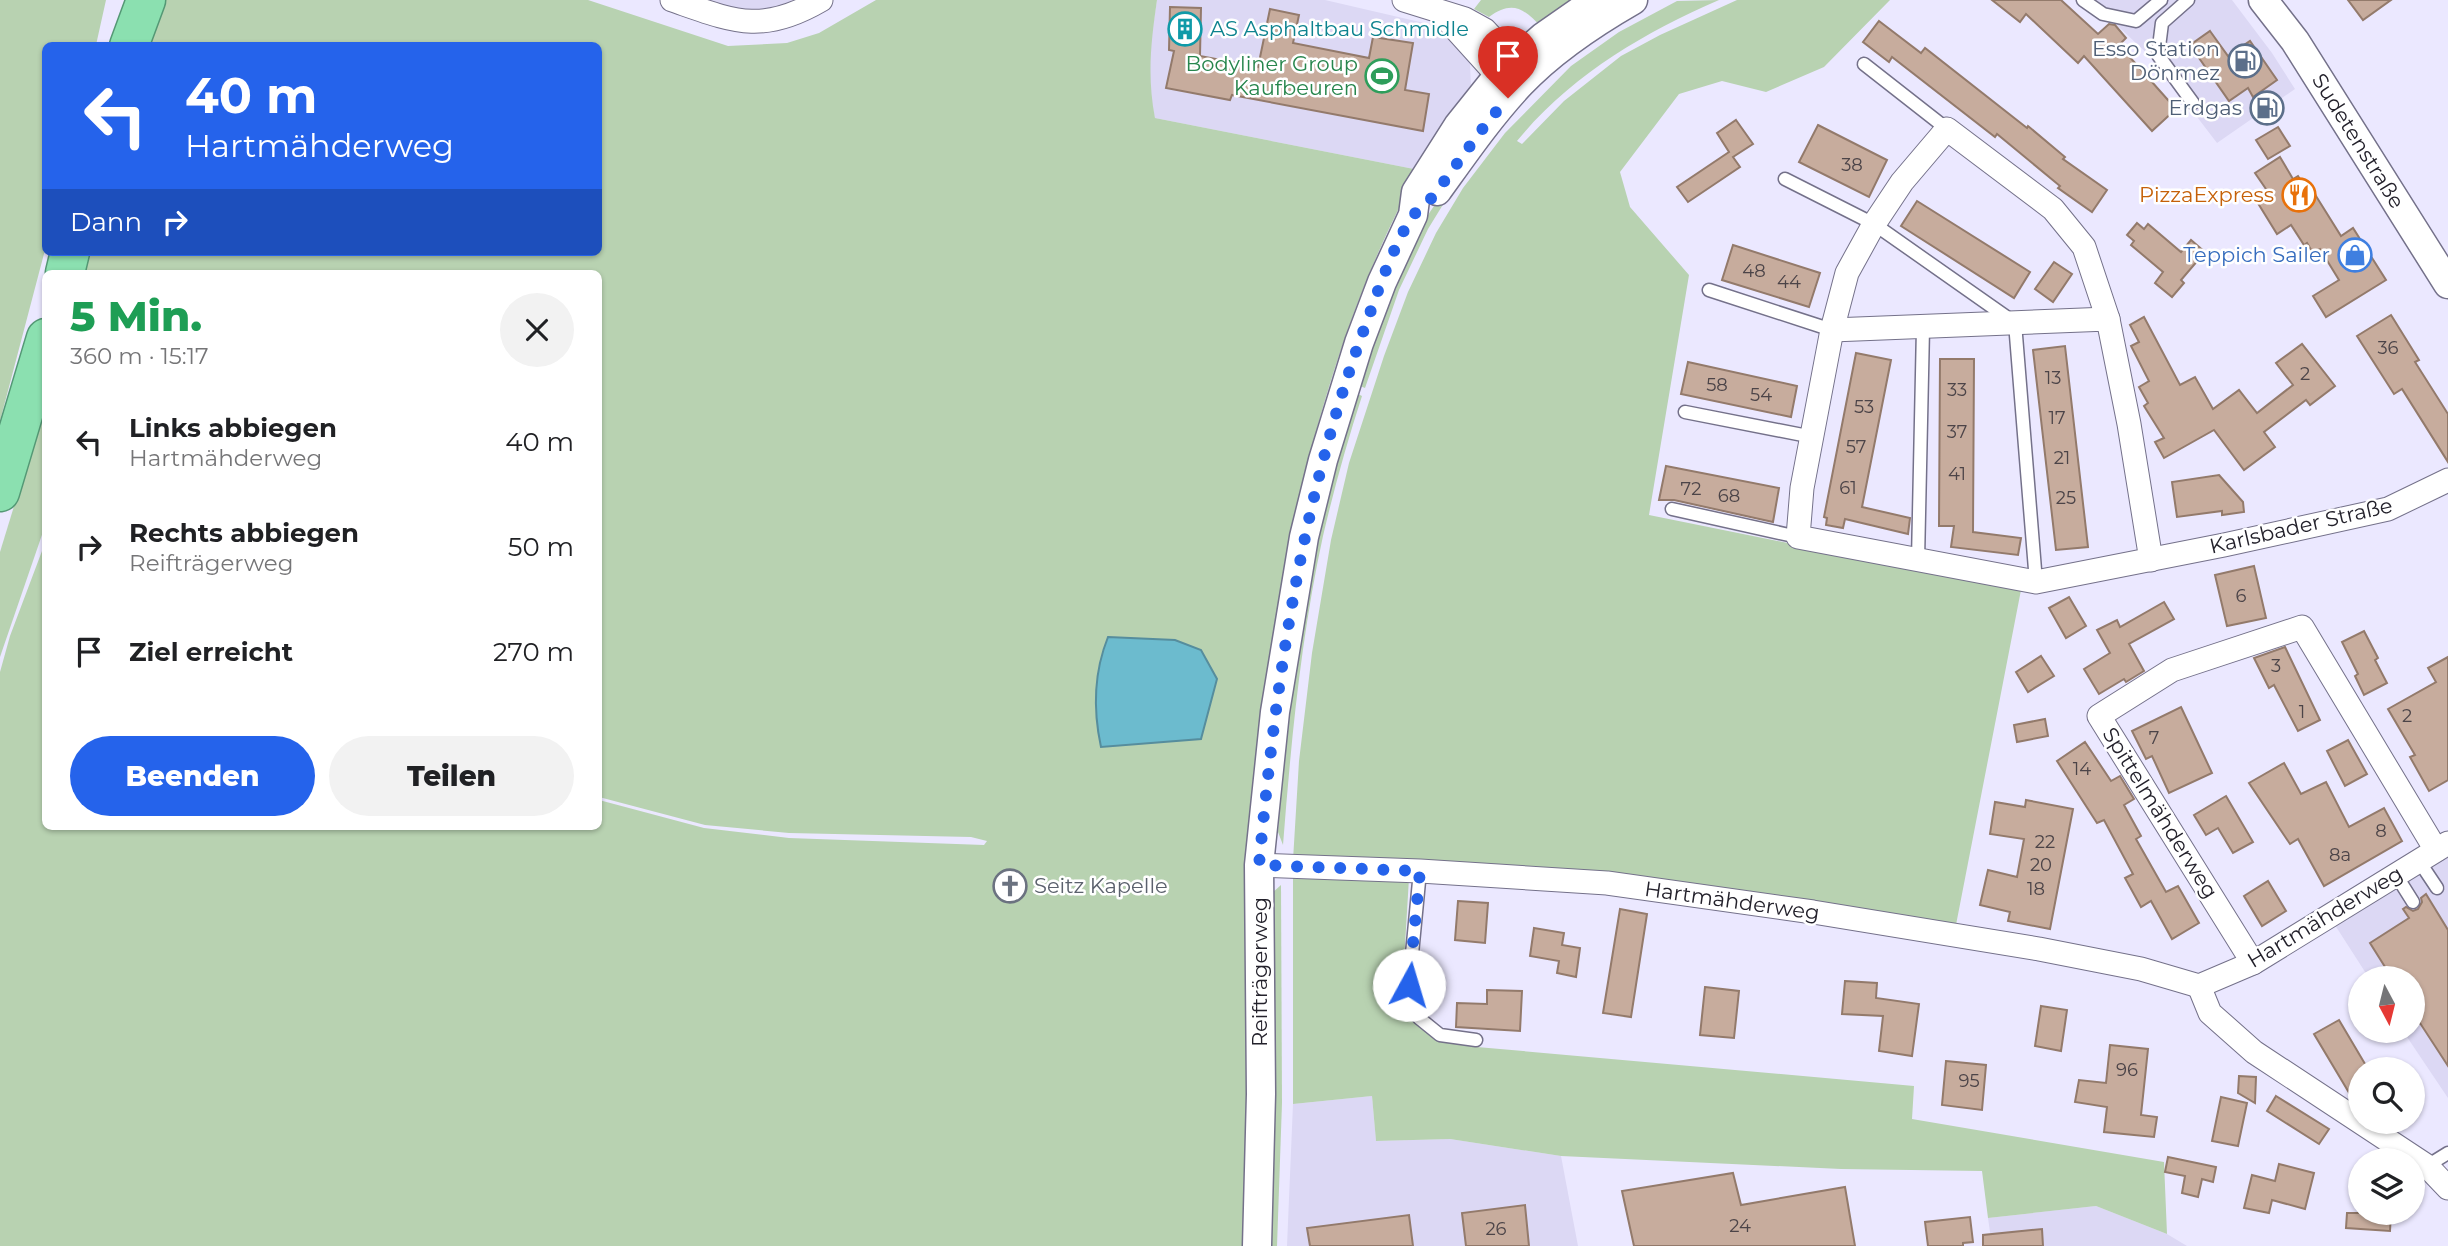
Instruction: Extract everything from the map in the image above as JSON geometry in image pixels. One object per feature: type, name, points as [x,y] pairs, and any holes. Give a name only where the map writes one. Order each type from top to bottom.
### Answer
[{"type":"highway","points":[[114,42],[117,0]]},
{"type":"highway","points":[[122,42],[130,0]]},
{"type":"highway","points":[[130,42],[146,0]]},
{"type":"highway","points":[[0,492],[42,351]]},
{"type":"street","points":[[672,0],[734,21],[756,22],[802,11],[821,0]]},
{"type":"street","points":[[1404,0],[1465,19],[1485,30],[1511,73]]},
{"type":"street","name":"Reifträgerweg","points":[[1257,1246],[1261,1094],[1259,865],[1275,712],[1304,537],[1323,460],[1344,387],[1382,282],[1413,215],[1432,198],[1483,127],[1511,73],[1544,37],[1596,0]]},
{"type":"street","name":"Reifträgerweg","points":[[1511,73],[1556,52],[1607,15],[1633,0]]},
{"type":"street","name":"Sudetenstraße","points":[[2263,0],[2295,41],[2448,284]]},
{"type":"street","points":[[1798,537],[1802,488],[1832,330],[1847,273],[1874,224],[1902,182],[1947,129],[2053,209],[2084,247],[2108,320],[2129,424],[2151,560]]},
{"type":"street","points":[[1832,330],[2108,320]]},
{"type":"street","name":"Karlsbader Straße","points":[[1798,537],[2036,582],[2388,509],[2448,480]]},
{"type":"street","name":"Spittelmähderweg","points":[[2253,963],[2099,716],[2172,670],[2302,627],[2435,851]]},
{"type":"street","name":"Hartmähderweg","points":[[1259,865],[1420,871],[1607,883],[1813,912],[2090,958],[2141,968],[2199,986],[2253,963],[2435,851]]},
{"type":"street","points":[[2199,986],[2210,1013],[2253,1052],[2427,1166],[2448,1188]]},
{"type":"lane","points":[[2083,0],[2103,14],[2136,21],[2161,0]]},
{"type":"lane","points":[[2188,0],[2162,23],[2158,55],[2193,103]]},
{"type":"lane","points":[[1864,64],[1947,129]]},
{"type":"lane","points":[[1785,179],[1874,224],[2015,323],[2036,582]]},
{"type":"lane","points":[[1709,290],[1832,330]]},
{"type":"lane","points":[[1918,560],[1923,328]]},
{"type":"lane","points":[[1685,412],[1813,437]]},
{"type":"lane","name":"Karlsbader Straße","points":[[1672,509],[1798,537]]},
{"type":"lane","points":[[2435,851],[2437,888]]},
{"type":"lane","points":[[1420,871],[1409,985],[1419,1018],[1440,1035],[1476,1040]]},
{"type":"lane","points":[[2396,874],[2413,902]]},
{"type":"lane","points":[[2427,1166],[2448,1153]]},
{"type":"shaded area","points":[[699,0],[792,0],[790,4],[758,11],[725,9]]},
{"type":"shaded area","points":[[1157,0],[1325,0],[1450,29],[1470,63],[1471,88],[1419,170],[1155,118],[1149,91],[1149,52]]},
{"type":"shaded area","points":[[2090,0],[2232,0],[2295,89],[2217,143],[2152,58]]},
{"type":"shaded area","points":[[2448,849],[2448,1098],[2425,1064],[2425,1057],[2420,1057],[2411,1043],[2426,1043],[2426,966],[2361,966],[2333,922]]},
{"type":"shaded area","points":[[1372,1096],[1376,1141],[1450,1139],[1561,1156],[1578,1246],[1287,1246],[1293,1104]]},
{"type":"shaded area","points":[[2096,1206],[2167,1234],[2187,1246],[1992,1246],[1988,1218]]},
{"type":"green space","points":[[0,0],[106,0],[97,42],[42,42],[43,256],[0,421]]},
{"type":"green space","points":[[160,0],[588,0],[728,46],[787,43],[819,33],[876,0],[1157,0],[1151,59],[1155,118],[1419,170],[1375,260],[1339,355],[1311,452],[1288,550],[1249,1095],[1244,1246],[0,1246],[0,672],[10,636],[42,551],[42,830],[602,830],[602,801],[704,828],[789,838],[984,845],[987,841],[971,837],[789,833],[705,825],[602,798],[602,270],[86,270],[89,256],[602,256],[602,42],[148,42]]},
{"type":"green space","points":[[1481,0],[1583,0],[1542,28],[1529,15],[1517,9],[1504,9],[1489,17],[1474,9]]},
{"type":"green space","points":[[1719,0],[1663,27],[1609,58],[1560,96],[1517,141],[1522,144],[1564,101],[1621,56],[1737,0],[1890,0],[1824,67],[1766,92],[1722,81],[1679,94],[1620,172],[1630,207],[1689,275],[1649,515],[2021,590],[1955,930],[1293,860],[1299,761],[1312,653],[1331,540],[1349,463],[1384,356],[1408,292],[1436,233],[1463,188],[1505,133],[1571,66],[1619,32],[1677,1]]},
{"type":"green space","points":[[1458,180],[1428,229],[1399,290],[1365,388],[1360,386],[1387,305],[1411,246],[1441,197]]},
{"type":"green space","points":[[1356,393],[1362,396],[1327,518],[1315,574],[1293,729],[1283,845],[1278,832],[1282,763],[1296,650],[1316,535]]},
{"type":"green space","points":[[42,415],[42,535],[0,657],[0,552]]},
{"type":"green space","points":[[1293,869],[1409,878],[1402,995],[1414,1018],[1440,1040],[1477,1047],[1914,1086],[1912,1119],[2164,1162],[2167,1234],[2096,1206],[1988,1218],[1982,1171],[1841,1169],[1561,1156],[1450,1139],[1376,1141],[1372,1096],[1293,1104]]},
{"type":"green space","points":[[1281,885],[1282,1103],[1277,1246],[1269,1246],[1271,894]]},
{"type":"water","points":[[1108,637],[1175,640],[1201,650],[1217,679],[1201,739],[1101,747],[1096,691]]},
{"type":"building","points":[[1992,0],[2061,0],[2098,34],[2109,24],[2115,25],[2126,38],[2119,45],[2176,109],[2152,131],[2084,56],[2078,63],[2026,14],[2020,22]]},
{"type":"building","points":[[2348,0],[2391,0],[2363,20]]},
{"type":"building","points":[[1170,7],[1201,8],[1200,56],[1258,67],[1270,9],[1299,15],[1293,43],[1369,58],[1373,37],[1413,43],[1405,90],[1429,94],[1423,131],[1232,95],[1230,100],[1166,88],[1174,51],[1169,50]]},
{"type":"building","points":[[1879,21],[1921,53],[1925,48],[2027,128],[2028,126],[2065,157],[2063,159],[2107,190],[2092,212],[2058,188],[2060,186],[1997,134],[1995,137],[1892,57],[1889,62],[1863,42]]},
{"type":"building","points":[[2210,31],[2228,56],[2250,41],[2277,80],[2253,97],[2248,88],[2229,101],[2190,45]]},
{"type":"building","points":[[1736,120],[1753,144],[1733,157],[1740,167],[1688,202],[1677,187],[1729,152],[1717,133]]},
{"type":"building","points":[[1818,125],[1887,160],[1869,197],[1799,162]]},
{"type":"building","points":[[2278,127],[2290,146],[2268,159],[2256,140]]},
{"type":"building","points":[[2280,157],[2293,179],[2298,176],[2307,190],[2311,188],[2341,236],[2353,228],[2386,280],[2326,317],[2313,296],[2339,280],[2320,249],[2313,253],[2307,243],[2304,245],[2291,225],[2277,234],[2256,200],[2268,192],[2255,173]]},
{"type":"building","points":[[1917,201],[2030,272],[2014,298],[1901,226]]},
{"type":"building","points":[[2137,223],[2144,229],[2148,224],[2181,252],[2191,240],[2205,252],[2181,280],[2184,283],[2172,297],[2155,283],[2163,272],[2131,245],[2134,241],[2127,235]]},
{"type":"building","points":[[1733,245],[1820,273],[1809,307],[1722,280]]},
{"type":"building","points":[[2054,262],[2072,274],[2053,302],[2035,289]]},
{"type":"building","points":[[2391,315],[2419,360],[2415,362],[2448,414],[2448,462],[2402,389],[2394,394],[2357,336]]},
{"type":"building","points":[[2144,317],[2180,385],[2195,377],[2213,409],[2239,390],[2257,413],[2293,385],[2276,363],[2302,344],[2335,386],[2310,405],[2306,400],[2264,432],[2275,447],[2244,470],[2214,430],[2164,458],[2155,442],[2164,438],[2144,406],[2148,403],[2139,387],[2149,381],[2131,346],[2139,342],[2130,325]]},
{"type":"building","points":[[2065,346],[2088,547],[2056,550],[2033,350]]},
{"type":"building","points":[[1856,353],[1891,360],[1862,507],[1910,518],[1908,534],[1845,519],[1843,528],[1826,525],[1827,518],[1824,517]]},
{"type":"building","points":[[1940,359],[1974,359],[1973,532],[2021,538],[2018,555],[1951,547],[1954,526],[1939,526]]},
{"type":"building","points":[[1688,362],[1797,386],[1791,417],[1681,394]]},
{"type":"building","points":[[1666,466],[1779,488],[1773,522],[1674,500],[1659,500]]},
{"type":"building","points":[[2219,475],[2243,502],[2244,512],[2222,515],[2222,511],[2177,517],[2172,482]]},
{"type":"building","points":[[2254,566],[2266,618],[2227,626],[2215,575]]},
{"type":"building","points":[[2069,597],[2086,626],[2066,638],[2049,608]]},
{"type":"building","points":[[2164,602],[2174,619],[2129,644],[2144,671],[2099,694],[2084,669],[2110,653],[2097,630],[2117,620],[2120,627]]},
{"type":"building","points":[[2364,631],[2387,683],[2364,695],[2355,676],[2358,674],[2342,642]]},
{"type":"building","points":[[2285,647],[2320,720],[2298,731],[2274,685],[2269,688],[2254,658]]},
{"type":"building","points":[[2041,656],[2054,676],[2028,692],[2016,672]]},
{"type":"building","points":[[2448,657],[2448,780],[2429,791],[2410,757],[2415,755],[2388,709],[2436,682],[2428,668]]},
{"type":"building","points":[[2181,707],[2212,773],[2169,793],[2152,756],[2146,759],[2132,731]]},
{"type":"building","points":[[2045,719],[2048,736],[2017,742],[2014,725]]},
{"type":"building","points":[[2348,740],[2367,774],[2345,786],[2327,751]]},
{"type":"building","points":[[2085,742],[2111,781],[2120,776],[2134,799],[2124,805],[2141,836],[2136,839],[2166,892],[2178,886],[2199,923],[2172,939],[2151,901],[2141,907],[2125,878],[2133,874],[2104,820],[2097,823],[2057,761]]},
{"type":"building","points":[[2284,763],[2301,794],[2326,782],[2349,827],[2384,808],[2402,841],[2324,886],[2298,839],[2290,844],[2249,783]]},
{"type":"building","points":[[2226,796],[2253,842],[2233,853],[2218,828],[2206,835],[2194,815]]},
{"type":"building","points":[[2026,800],[2073,809],[2050,929],[2008,921],[2010,912],[1980,905],[1988,870],[2017,877],[2024,839],[1990,834],[1995,802],[2025,807]]},
{"type":"building","points":[[2268,881],[2286,911],[2262,926],[2244,896]]},
{"type":"building","points":[[2426,894],[2448,930],[2448,1066],[2426,1032],[2426,966],[2384,966],[2370,943],[2409,918],[2403,909],[2418,909],[2421,898]]},
{"type":"building","points":[[1458,901],[1488,903],[1485,943],[1455,940]]},
{"type":"building","points":[[1620,909],[1647,914],[1631,1017],[1603,1013]]},
{"type":"building","points":[[1534,928],[1564,933],[1562,945],[1580,948],[1576,977],[1557,973],[1559,961],[1530,956]]},
{"type":"building","points":[[1845,981],[1877,983],[1876,998],[1919,1004],[1912,1056],[1879,1051],[1883,1016],[1842,1014]]},
{"type":"building","points":[[1705,987],[1739,991],[1734,1038],[1700,1035]]},
{"type":"building","points":[[1487,990],[1522,991],[1520,1031],[1456,1027],[1457,1003],[1487,1004]]},
{"type":"building","points":[[2041,1006],[2067,1010],[2061,1051],[2035,1046]]},
{"type":"building","points":[[2339,1020],[2348,1035],[2348,1043],[2353,1043],[2361,1057],[2348,1057],[2348,1091],[2314,1034]]},
{"type":"building","points":[[2110,1045],[2148,1049],[2141,1115],[2157,1117],[2154,1137],[2104,1132],[2107,1107],[2075,1102],[2079,1080],[2106,1083]]},
{"type":"building","points":[[1946,1061],[1986,1065],[1982,1110],[1942,1105]]},
{"type":"building","points":[[2239,1076],[2256,1077],[2255,1103],[2238,1093]]},
{"type":"building","points":[[2276,1096],[2329,1129],[2319,1144],[2267,1111]]},
{"type":"building","points":[[2221,1097],[2247,1103],[2238,1146],[2212,1141]]},
{"type":"building","points":[[2168,1157],[2216,1167],[2213,1182],[2202,1179],[2198,1197],[2182,1193],[2185,1176],[2165,1172]]},
{"type":"building","points":[[2279,1164],[2314,1173],[2305,1209],[2272,1200],[2269,1213],[2244,1208],[2252,1175],[2275,1181]]},
{"type":"building","points":[[1733,1173],[1741,1205],[1845,1187],[1855,1246],[1634,1246],[1622,1191]]},
{"type":"building","points":[[1525,1205],[1529,1246],[1466,1246],[1462,1213]]},
{"type":"building","points":[[2347,1213],[2348,1225],[2390,1225],[2390,1231],[2346,1228]]},
{"type":"building","points":[[1409,1215],[1413,1246],[1310,1246],[1307,1228]]},
{"type":"building","points":[[1970,1217],[1973,1242],[1963,1243],[1963,1246],[1928,1246],[1925,1222]]},
{"type":"building","points":[[2042,1229],[2043,1246],[1983,1246],[1983,1235]]},
{"type":"place","name":"AS Asphaltbau Schmidle","points":[[1185,29]]},
{"type":"place","name":"Esso Station Dönmez","points":[[2245,61]]},
{"type":"place","name":"Bodyliner Group Kaufbeuren","points":[[1382,76]]},
{"type":"place","name":"Erdgas","points":[[2267,108]]},
{"type":"place","name":"PizzaExpress","points":[[2299,195]]},
{"type":"place","name":"Teppich Sailer","points":[[2355,255]]},
{"type":"place","name":"Seitz Kapelle","points":[[1010,886]]},
{"type":"route","points":[[1409,985],[1420,871],[1259,865],[1267,777],[1304,537],[1323,460],[1359,343],[1382,282],[1413,215],[1432,198],[1483,127],[1508,98]]}]
